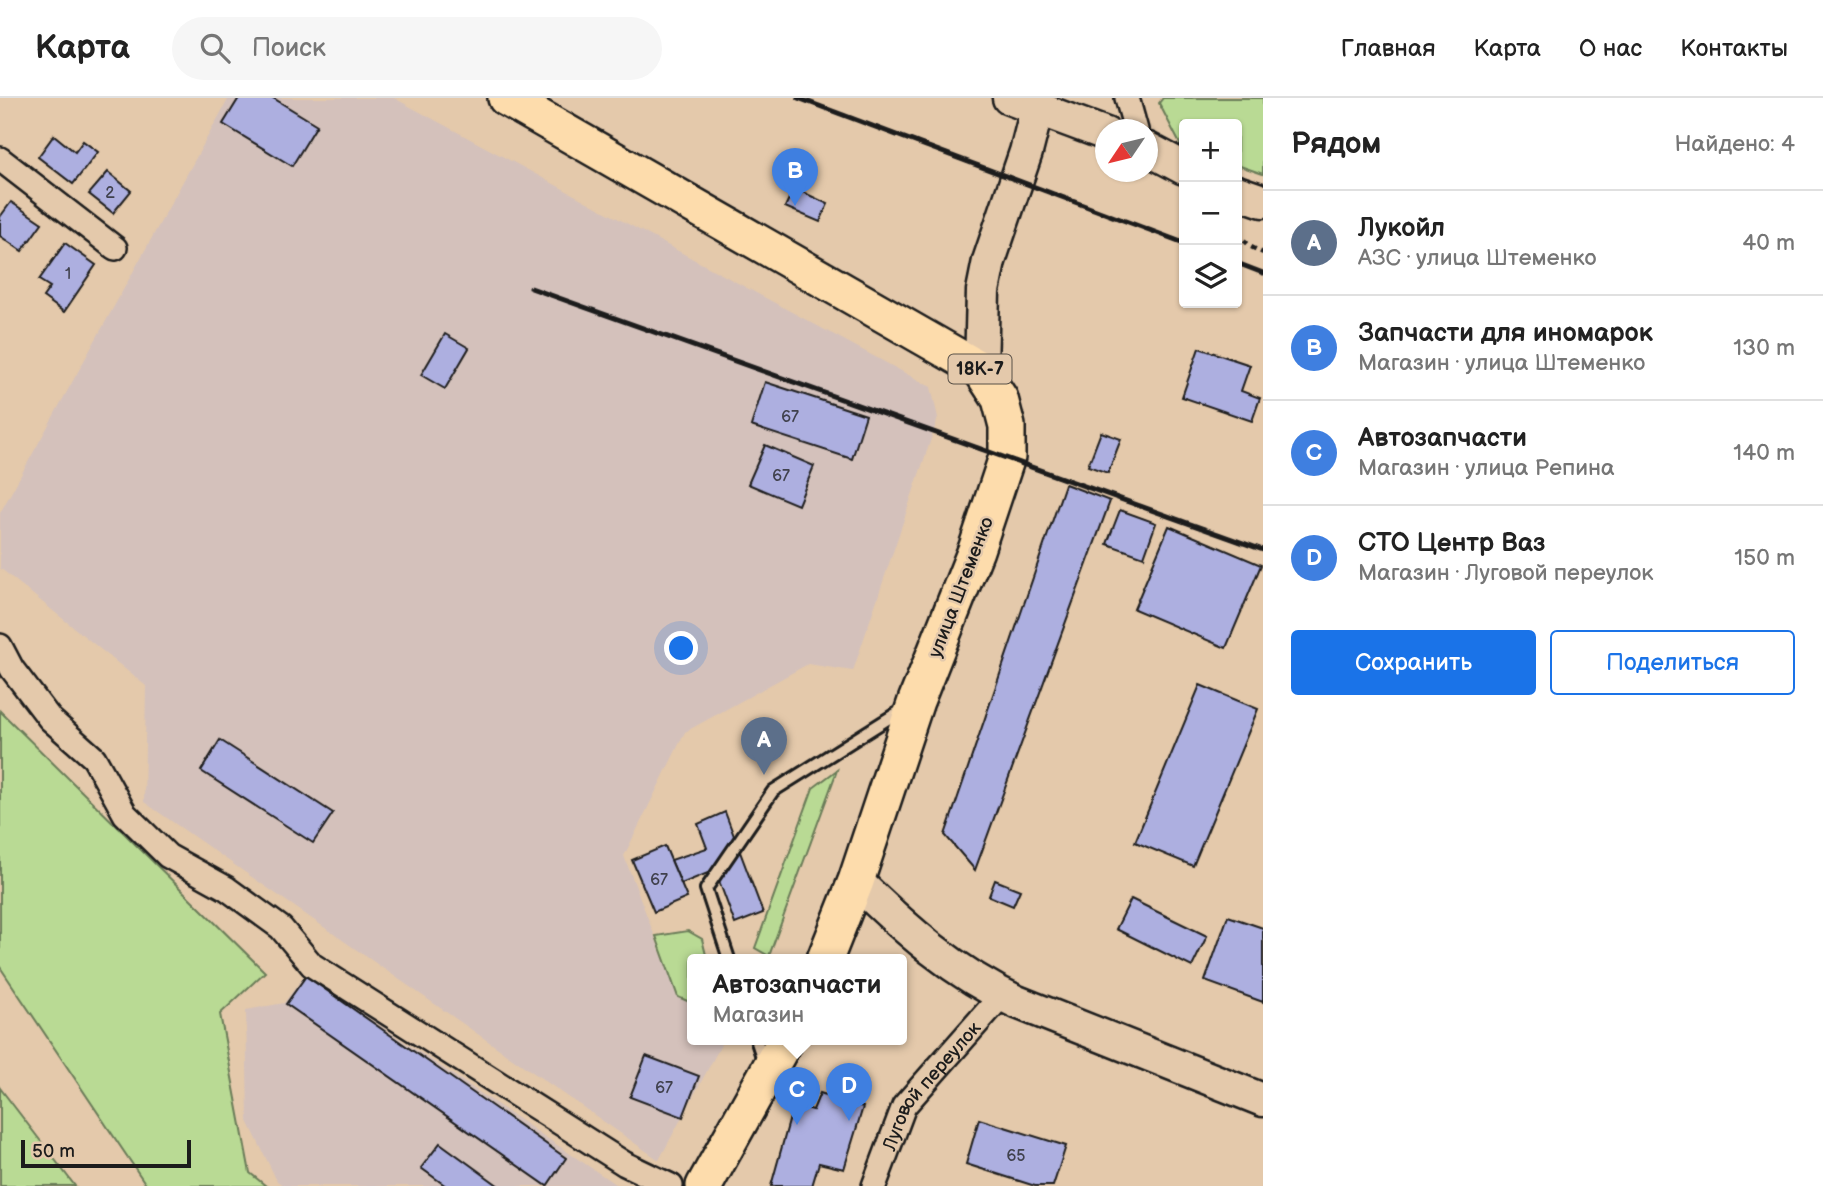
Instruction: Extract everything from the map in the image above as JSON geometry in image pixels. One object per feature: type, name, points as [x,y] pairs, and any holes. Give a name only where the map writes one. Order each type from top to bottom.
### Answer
[{"type":"main road","name":"улица Штеменко","points":[[506,98],[981,370],[1000,398],[1007,426],[1007,457],[976,550],[916,701],[856,881]]},
{"type":"main road","points":[[981,370],[984,291],[989,261],[1026,152],[1034,102],[1095,129]]},
{"type":"main road","points":[[1158,155],[1179,165]]},
{"type":"main road","points":[[1242,194],[1263,201]]},
{"type":"main road","points":[[856,881],[901,926],[944,960],[982,985],[1263,1100]]},
{"type":"main road","name":"18К-7","points":[[827,954],[856,881]]},
{"type":"main road","points":[[704,1186],[783,1045]]},
{"type":"street","points":[[1127,98],[1133,119]]},
{"type":"street","points":[[0,159],[115,248]]},
{"type":"street","points":[[0,646],[12,669],[50,719],[94,758],[125,814],[168,856],[226,888],[281,929],[312,965],[625,1164],[671,1186]]},
{"type":"street","name":"Луговой переулок","points":[[874,1186],[904,1106],[1002,995]]},
{"type":"lane","points":[[727,954],[706,889],[773,791],[916,701]]},
{"type":"lane","points":[[758,1045],[768,1075]]},
{"type":"path","points":[[1242,238],[1263,253]]},
{"type":"shaded area","points":[[229,98],[394,98],[931,387],[938,418],[853,671],[808,664],[685,732],[624,856],[678,997],[687,1001],[687,1045],[721,1045],[659,1160],[144,802],[146,686],[0,568],[0,513]]},
{"type":"shaded area","points":[[305,975],[618,1186],[284,1186],[277,1181],[248,1121],[246,1010],[284,1003]]},
{"type":"green space","points":[[1163,98],[1263,98],[1263,174],[1242,167],[1242,119],[1179,119],[1179,142],[1159,103]]},
{"type":"green space","points":[[0,711],[265,972],[220,1014],[250,1173],[266,1186],[147,1186],[0,967]]},
{"type":"green space","points":[[837,770],[770,954],[766,954],[755,948],[813,788]]},
{"type":"green space","points":[[688,931],[702,939],[706,954],[687,954],[687,1001],[678,997],[656,936]]},
{"type":"green space","points":[[0,1088],[75,1186],[0,1186]]},
{"type":"building","points":[[239,98],[273,98],[317,125],[292,166],[223,124]]},
{"type":"building","points":[[54,135],[75,152],[83,141],[98,152],[73,184],[38,157]]},
{"type":"building","points":[[108,172],[131,191],[113,213],[89,194]]},
{"type":"building","points":[[794,188],[828,204],[820,222],[785,207]]},
{"type":"building","points":[[11,202],[42,223],[22,251],[0,236],[0,217]]},
{"type":"building","points":[[65,243],[96,265],[64,312],[43,297],[50,287],[39,280]]},
{"type":"building","points":[[445,334],[469,348],[445,389],[421,375]]},
{"type":"building","points":[[1199,348],[1250,365],[1241,391],[1260,398],[1252,421],[1182,397]]},
{"type":"building","points":[[765,382],[866,415],[852,459],[751,426]]},
{"type":"building","points":[[1101,432],[1121,439],[1108,473],[1088,466]]},
{"type":"building","points":[[765,445],[814,466],[798,505],[748,484]]},
{"type":"building","points":[[1065,484],[1110,501],[975,870],[945,835]]},
{"type":"building","points":[[1120,510],[1156,523],[1144,557],[1107,544]]},
{"type":"building","points":[[1169,526],[1261,565],[1226,648],[1134,609]]},
{"type":"building","points":[[1200,685],[1258,709],[1193,866],[1135,842]]},
{"type":"building","points":[[220,740],[333,813],[313,843],[201,771]]},
{"type":"building","points":[[725,812],[763,913],[735,924],[715,870],[681,884],[671,860],[707,848],[698,824]]},
{"type":"building","points":[[665,846],[687,898],[654,912],[632,860]]},
{"type":"building","points":[[995,880],[1020,890],[1013,906],[989,896]]},
{"type":"building","points":[[1131,899],[1207,936],[1192,967],[1116,929]]},
{"type":"building","points":[[1228,916],[1263,928],[1263,1002],[1205,981]]},
{"type":"building","points":[[306,976],[566,1158],[547,1186],[286,1004]]},
{"type":"building","points":[[646,1056],[699,1076],[683,1117],[630,1097]]},
{"type":"building","points":[[820,1093],[863,1107],[844,1169],[819,1163],[812,1186],[771,1186],[791,1114],[803,1107],[813,1110]]},
{"type":"building","points":[[979,1119],[1066,1146],[1053,1186],[1035,1186],[966,1164]]},
{"type":"building","points":[[440,1143],[499,1186],[446,1186],[421,1168]]},
{"type":"railway","points":[[798,98],[1179,241]]},
{"type":"railway","points":[[1242,265],[1263,273]]},
{"type":"railway","points":[[531,288],[1263,550]]},
{"type":"place","name":"Запчасти для иномарок","points":[[795,206]]},
{"type":"place","name":"Лукойл","points":[[764,775]]},
{"type":"place","name":"СТО Центр Ваз","points":[[849,1121]]},
{"type":"place","name":"Автозапчасти","points":[[797,1125]]}]
